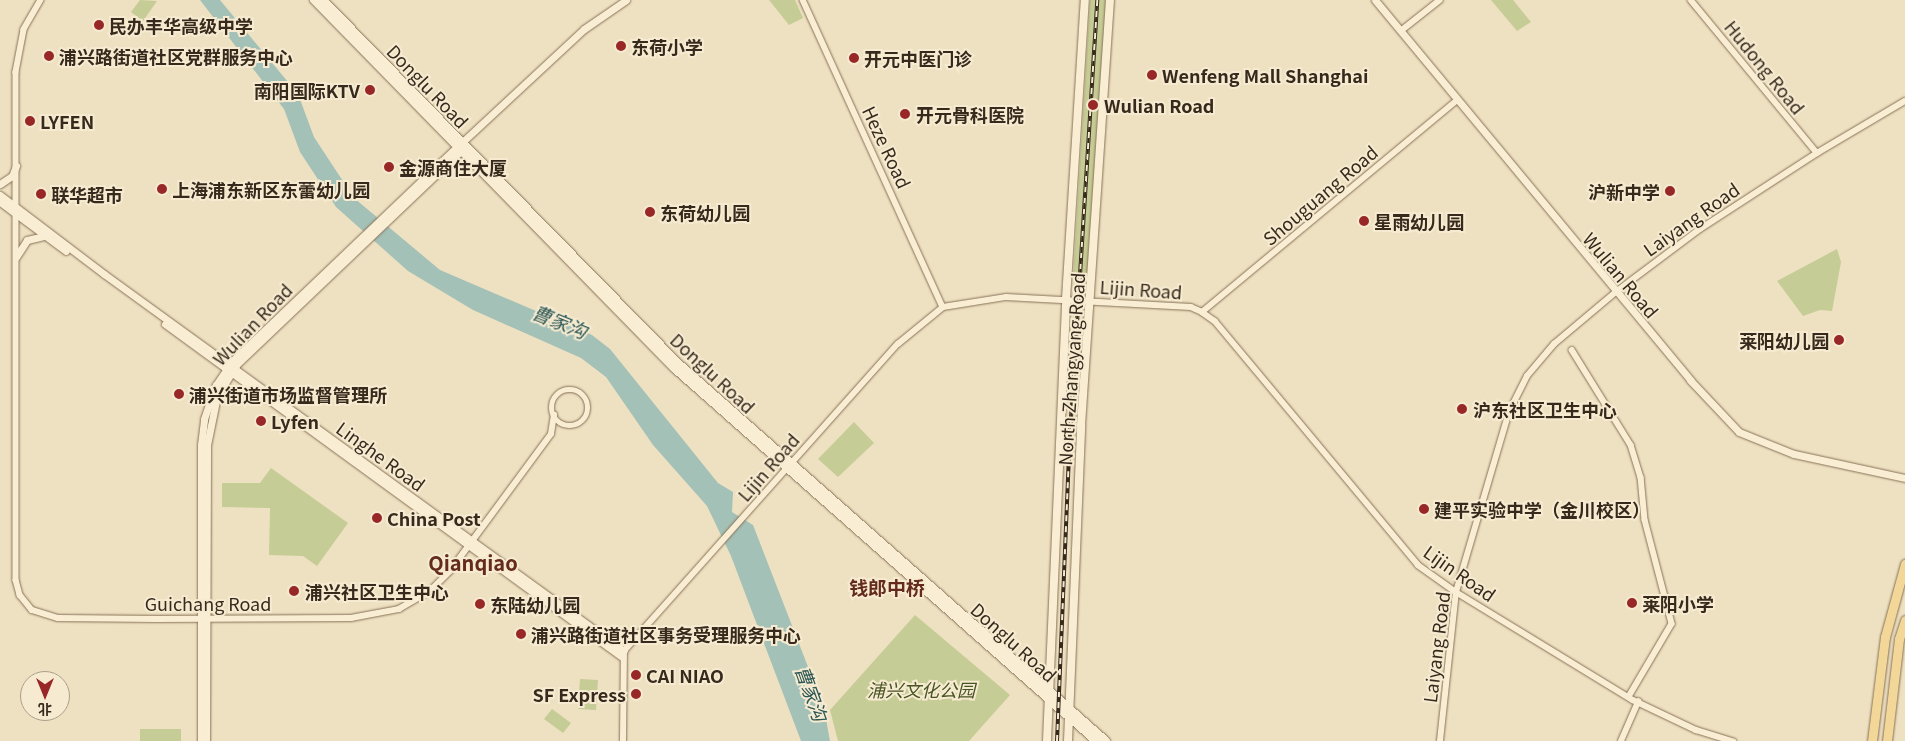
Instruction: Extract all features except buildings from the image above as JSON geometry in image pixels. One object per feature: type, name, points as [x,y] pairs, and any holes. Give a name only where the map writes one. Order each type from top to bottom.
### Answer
[{"type":"main road","name":"Donglu Road","points":[[314,0],[460,147],[667,362],[789,466],[1048,693],[1096,741]]},
{"type":"main road","name":"Donglu Road","points":[[323,0],[460,147]]},
{"type":"main road","name":"North Zhangyang Road","points":[[1047,741],[1066,299],[1085,0]]},
{"type":"main road","name":"North Zhangyang Road","points":[[1068,741],[1081,425],[1110,0]]},
{"type":"main road","name":"Donglu Road","points":[[789,466],[1048,702],[1106,741]]},
{"type":"main road","points":[[1872,741],[1885,637],[1905,564]]},
{"type":"main road","points":[[1887,741],[1900,639],[1905,620]]},
{"type":"street","points":[[16,257],[18,52],[24,30],[41,0]]},
{"type":"street","name":"Wulian Road","points":[[201,741],[208,437],[214,404],[230,368],[584,29],[626,0]]},
{"type":"street","name":"Heze Road","points":[[803,0],[943,307]]},
{"type":"street","name":"Wulian Road","points":[[1375,0],[1402,30],[1457,100],[1690,380],[1740,432],[1794,454],[1905,478]]},
{"type":"street","points":[[1402,30],[1440,0]]},
{"type":"street","name":"Hudong Road","points":[[1691,0],[1817,153]]},
{"type":"street","name":"Shouguang Road","points":[[1202,312],[1457,100]]},
{"type":"street","name":"Laiyang Road","points":[[1440,741],[1456,592],[1509,412],[1527,376],[1554,344],[1616,292],[1726,210],[1817,153],[1905,102]]},
{"type":"street","points":[[0,184],[12,176],[16,166]]},
{"type":"street","name":"Linghe Road","points":[[0,195],[45,236],[230,368]]},
{"type":"street","name":"Linghe Road","points":[[0,202],[16,211],[623,654]]},
{"type":"street","points":[[16,257],[27,240],[45,236]]},
{"type":"street","name":"Guichang Road","points":[[16,257],[16,580],[25,604],[39,614],[58,618],[351,618],[391,611],[430,591],[471,543],[551,434],[554,415],[552,406],[559,394],[567,390],[581,394],[586,401],[587,414],[581,422],[551,434]]},
{"type":"street","name":"Lijin Road","points":[[623,654],[868,375],[898,344],[943,307],[1006,297],[1091,300],[1191,307],[1215,321],[1411,557],[1456,592],[1629,697],[1696,730],[1732,741]]},
{"type":"street","points":[[1572,350],[1630,444],[1641,476],[1645,520],[1672,624],[1629,697]]},
{"type":"street","points":[[554,415],[568,426]]},
{"type":"street","name":"Wulian Road","points":[[204,618],[206,741]]},
{"type":"street","points":[[623,654],[624,741]]},
{"type":"street","points":[[1621,741],[1638,702]]},
{"type":"green space","points":[[140,0],[157,1],[143,21],[131,12]]},
{"type":"green space","points":[[769,0],[795,0],[803,18],[789,25]]},
{"type":"green space","points":[[1090,0],[1106,0],[1087,279],[1073,278]]},
{"type":"green space","points":[[1491,0],[1513,0],[1531,22],[1517,31]]},
{"type":"green space","points":[[1837,249],[1841,262],[1832,311],[1820,310],[1803,316],[1777,281]]},
{"type":"green space","points":[[854,422],[874,443],[838,477],[818,459]]},
{"type":"green space","points":[[271,468],[348,523],[317,566],[303,556],[269,555],[270,508],[222,507],[222,483],[260,483]]},
{"type":"green space","name":"浦兴文化公园","points":[[915,615],[1010,695],[969,741],[838,741],[830,710]]},
{"type":"green space","points":[[580,679],[598,680],[596,710],[578,709]]},
{"type":"green space","points":[[552,709],[571,723],[563,733],[544,719]]},
{"type":"green space","points":[[140,729],[181,729],[181,741],[140,741]]},
{"type":"water","name":"曹家沟","points":[[200,0],[220,0],[298,94],[314,137],[354,198],[440,270],[592,335],[610,349],[718,483],[733,492],[732,512],[753,525],[824,708],[830,741],[801,741],[731,556],[707,506],[653,445],[606,377],[581,358],[473,310],[408,271],[336,207],[300,152],[284,109]]},
{"type":"railway","points":[[1057,741],[1070,434],[1097,0]]},
{"type":"place","name":"民办丰华高级中学","points":[[99,25]]},
{"type":"place","name":"东荷小学","points":[[621,46]]},
{"type":"place","name":"浦兴路街道社区党群服务中心","points":[[49,56]]},
{"type":"place","name":"开元中医门诊","points":[[854,58]]},
{"type":"place","name":"Wenfeng Mall Shanghai","points":[[1152,75]]},
{"type":"place","name":"南阳国际KTV","points":[[370,90]]},
{"type":"place","name":"Wulian Road","points":[[1093,105]]},
{"type":"place","name":"开元骨科医院","points":[[905,114]]},
{"type":"place","name":"LYFEN","points":[[30,121]]},
{"type":"place","name":"金源商住大厦","points":[[389,167]]},
{"type":"place","name":"上海浦东新区东蕾幼儿园","points":[[162,189]]},
{"type":"place","name":"沪新中学","points":[[1670,191]]},
{"type":"place","name":"联华超市","points":[[41,194]]},
{"type":"place","name":"东荷幼儿园","points":[[650,212]]},
{"type":"place","name":"星雨幼儿园","points":[[1364,221]]},
{"type":"place","name":"莱阳幼儿园","points":[[1839,340]]},
{"type":"place","name":"浦兴街道市场监督管理所","points":[[179,394]]},
{"type":"place","name":"沪东社区卫生中心","points":[[1462,409]]},
{"type":"place","name":"Lyfen","points":[[261,421]]},
{"type":"place","name":"建平实验中学（金川校区）","points":[[1424,509]]},
{"type":"place","name":"China Post","points":[[377,518]]},
{"type":"place","name":"浦兴社区卫生中心","points":[[294,591]]},
{"type":"place","name":"莱阳小学","points":[[1632,603]]},
{"type":"place","name":"东陆幼儿园","points":[[480,604]]},
{"type":"place","name":"浦兴路街道社区事务受理服务中心","points":[[521,634]]},
{"type":"place","name":"CAI NIAO","points":[[636,675]]},
{"type":"place","name":"SF Express","points":[[636,694]]},
{"type":"district","name":"Qianqiao","points":[[473,562]]},
{"type":"district","name":"钱郎中桥","points":[[887,587]]}]
